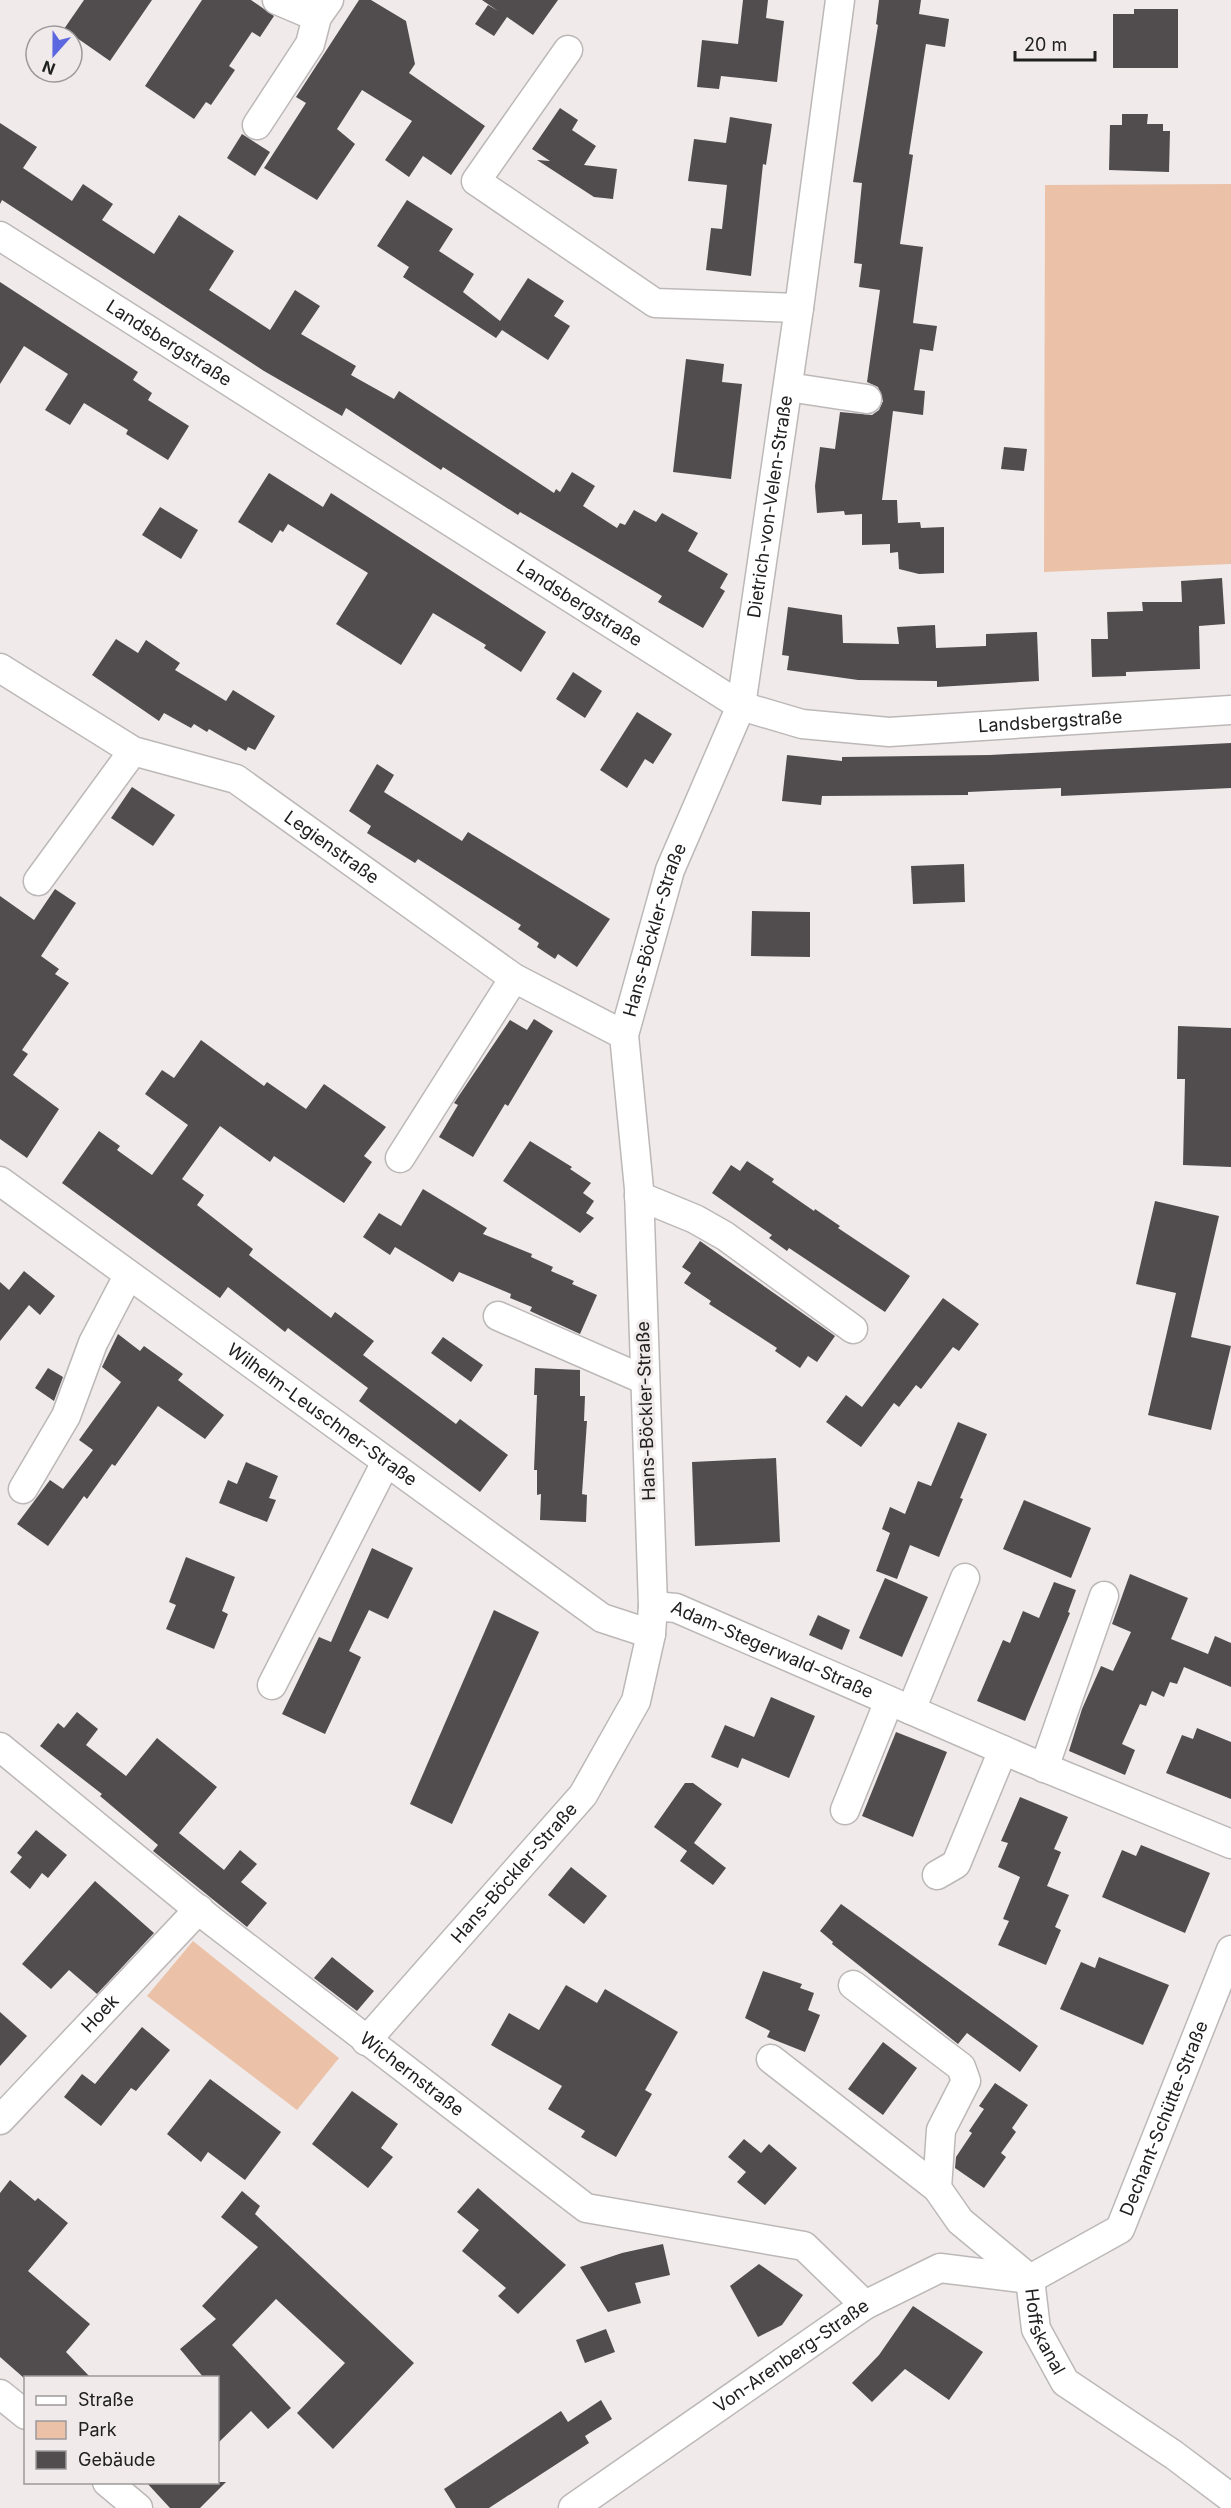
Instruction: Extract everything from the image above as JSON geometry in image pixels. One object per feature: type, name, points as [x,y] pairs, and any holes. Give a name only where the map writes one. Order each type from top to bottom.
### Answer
[{"type":"street","points":[[257,125],[310,44],[323,8],[277,0]]},
{"type":"street","name":"Dietrich-von-Velen-Straße","points":[[741,706],[788,387],[840,0]]},
{"type":"street","points":[[568,50],[476,181],[655,303],[799,308]]},
{"type":"street","name":"Landsbergstraße","points":[[0,236],[741,706],[802,724],[889,732],[1231,710]]},
{"type":"street","points":[[788,387],[867,399]]},
{"type":"street","name":"Legienstraße","points":[[0,668],[133,751],[236,779],[514,978],[624,1035]]},
{"type":"street","name":"Hans-Böckler-Straße","points":[[366,2041],[583,1795],[636,1701],[651,1634],[653,1606],[639,1196],[624,1035],[670,870],[741,706]]},
{"type":"street","points":[[38,881],[133,751]]},
{"type":"street","points":[[400,1158],[514,978]]},
{"type":"street","name":"Wilhelm-Leuschner-Straße","points":[[0,1181],[602,1618],[651,1634]]},
{"type":"street","points":[[639,1196],[695,1219],[725,1236],[854,1329]]},
{"type":"street","points":[[23,1489],[66,1416],[93,1343],[128,1276]]},
{"type":"street","points":[[498,1316],[645,1380]]},
{"type":"street","points":[[272,1685],[386,1462]]},
{"type":"street","name":"Adam-Stegerwald-Straße","points":[[845,1810],[965,1578]]},
{"type":"street","points":[[1044,1768],[1104,1596]]},
{"type":"street","name":"Adam-Stegerwald-Straße","points":[[653,1606],[676,1608],[1044,1768],[1231,1844]]},
{"type":"street","name":"Wichernstraße","points":[[0,1747],[366,2041],[586,2208],[804,2246],[865,2305]]},
{"type":"street","points":[[937,1875],[956,1864],[1003,1750]]},
{"type":"street","name":"Hoek","points":[[0,2120],[199,1909]]},
{"type":"street","name":"Dechant-Schütte-Straße","points":[[1030,2279],[1120,2229],[1225,1980],[1231,1950]]},
{"type":"street","points":[[853,1985],[961,2067],[966,2081],[941,2130],[937,2188]]},
{"type":"street","name":"Hoffskanal","points":[[771,2059],[937,2188],[960,2221],[1030,2279],[1036,2329],[1065,2382],[1231,2498]]},
{"type":"street","name":"Von-Arenberg-Straße","points":[[573,2508],[865,2305],[940,2268],[1030,2279]]},
{"type":"street","points":[[0,2394],[24,2413]]},
{"type":"street","points":[[109,2484],[138,2508]]},
{"type":"green space","points":[[1231,184],[1231,564],[1044,572],[1045,185]]},
{"type":"green space","points":[[193,1941],[339,2058],[297,2110],[147,1996]]},
{"type":"building","points":[[84,0],[152,0],[110,61],[84,43],[84,24],[67,24]]},
{"type":"building","points":[[202,0],[251,0],[274,16],[260,37],[252,32],[229,66],[235,70],[211,105],[206,102],[194,119],[145,86]]},
{"type":"building","points":[[359,0],[371,0],[406,21],[415,64],[409,73],[485,126],[451,175],[423,156],[409,177],[385,160],[412,121],[362,90],[337,129],[355,144],[317,200],[264,168],[306,103],[296,97]]},
{"type":"building","points":[[482,0],[558,0],[533,35],[507,17],[494,36],[475,24],[488,5],[498,11]]},
{"type":"building","points":[[743,0],[768,0],[766,18],[784,21],[777,82],[721,76],[719,89],[697,87],[702,40],[738,44]]},
{"type":"building","points":[[879,0],[921,0],[919,14],[949,19],[945,47],[926,44],[909,154],[913,155],[900,244],[923,247],[913,323],[937,326],[933,351],[920,349],[914,390],[925,391],[923,415],[893,411],[882,500],[897,500],[898,523],[920,522],[921,528],[944,527],[944,573],[919,574],[899,569],[898,552],[890,553],[890,544],[862,545],[862,514],[845,515],[844,511],[817,513],[815,486],[820,447],[835,449],[840,412],[872,415],[879,410],[883,401],[878,387],[867,382],[880,290],[859,287],[862,264],[854,263],[862,183],[853,182],[878,25],[876,24]]},
{"type":"building","points":[[1134,9],[1178,9],[1178,68],[1113,68],[1113,14],[1134,14]]},
{"type":"building","points":[[560,108],[578,120],[572,130],[596,146],[584,165],[617,169],[613,199],[594,197],[537,160],[550,161],[532,149]]},
{"type":"building","points":[[1122,114],[1148,114],[1147,124],[1163,124],[1163,131],[1170,131],[1169,172],[1109,170],[1110,125],[1122,125]]},
{"type":"building","points":[[730,117],[772,124],[766,165],[763,164],[751,276],[706,270],[711,228],[722,229],[727,185],[688,181],[694,139],[726,143]]},
{"type":"building","points":[[0,123],[37,147],[23,168],[72,201],[83,184],[113,204],[102,220],[154,254],[179,215],[234,251],[209,290],[270,330],[295,290],[320,306],[301,334],[356,366],[351,375],[394,399],[399,391],[554,493],[556,489],[560,492],[572,472],[595,486],[583,506],[617,528],[620,523],[625,525],[634,510],[656,522],[662,513],[698,533],[688,551],[728,574],[720,588],[725,591],[703,628],[658,602],[662,596],[520,512],[518,515],[443,467],[441,470],[346,408],[342,416],[264,371],[2,200],[0,204]]},
{"type":"building","points":[[242,134],[270,152],[255,176],[227,158]]},
{"type":"building","points":[[407,200],[453,229],[439,251],[474,274],[463,292],[500,321],[528,278],[564,301],[554,316],[570,326],[548,360],[502,330],[496,338],[403,277],[409,267],[377,246]]},
{"type":"building","points":[[0,282],[138,372],[133,380],[152,393],[148,400],[189,426],[168,460],[126,434],[128,430],[84,403],[70,425],[45,410],[68,374],[24,346],[0,384]]},
{"type":"building","points":[[686,359],[724,364],[722,382],[742,384],[731,479],[673,472]]},
{"type":"building","points":[[1004,447],[1027,449],[1024,471],[1001,469]]},
{"type":"building","points":[[269,473],[323,507],[331,493],[546,632],[521,672],[484,648],[486,645],[433,613],[401,665],[336,624],[368,573],[288,524],[283,532],[280,530],[272,543],[238,522]]},
{"type":"building","points":[[160,507],[198,530],[181,559],[142,535]]},
{"type":"building","points":[[1222,578],[1225,624],[1199,626],[1200,669],[1126,672],[1126,676],[1092,677],[1091,639],[1108,639],[1107,612],[1143,611],[1142,602],[1182,602],[1181,581]]},
{"type":"building","points":[[788,607],[842,615],[843,643],[899,644],[897,627],[935,625],[936,648],[986,646],[986,634],[1037,632],[1039,681],[937,687],[937,681],[858,680],[787,670],[789,656],[782,655]]},
{"type":"building","points":[[116,639],[138,653],[146,640],[180,663],[175,670],[226,701],[233,690],[275,716],[255,750],[248,747],[246,751],[209,729],[207,732],[194,724],[191,728],[164,713],[159,721],[92,675]]},
{"type":"building","points":[[573,672],[602,691],[585,718],[556,699]]},
{"type":"building","points":[[637,712],[672,734],[653,764],[645,759],[627,788],[600,770]]},
{"type":"building","points":[[1231,743],[1231,788],[1061,796],[1061,788],[968,792],[968,795],[822,796],[821,805],[782,801],[787,755],[842,761],[842,757],[990,755]]},
{"type":"building","points":[[377,764],[394,775],[384,792],[462,841],[468,832],[610,919],[577,967],[558,954],[555,959],[537,947],[539,943],[518,929],[521,925],[418,859],[415,863],[367,833],[371,826],[349,811]]},
{"type":"building","points":[[132,787],[175,815],[153,846],[111,818]]},
{"type":"building","points":[[964,864],[965,902],[913,904],[911,866]]},
{"type":"building","points":[[55,889],[76,903],[41,956],[59,969],[55,974],[69,983],[22,1050],[28,1054],[13,1075],[59,1109],[27,1158],[0,1139],[0,896],[34,920]]},
{"type":"building","points":[[752,911],[810,912],[810,957],[751,956]]},
{"type":"building","points":[[534,1019],[553,1031],[508,1106],[505,1104],[473,1157],[439,1137],[458,1105],[454,1103],[510,1020],[527,1030]]},
{"type":"building","points":[[1178,1026],[1231,1028],[1231,1167],[1183,1165],[1185,1079],[1177,1079]]},
{"type":"building","points":[[201,1040],[264,1086],[267,1082],[306,1109],[324,1084],[386,1127],[364,1156],[372,1162],[344,1203],[274,1156],[270,1162],[220,1126],[182,1179],[204,1195],[197,1205],[253,1249],[249,1255],[331,1318],[335,1312],[374,1341],[363,1355],[456,1424],[460,1419],[508,1455],[480,1492],[359,1401],[368,1388],[288,1328],[285,1332],[228,1287],[220,1298],[62,1183],[99,1131],[120,1146],[117,1150],[152,1175],[188,1125],[145,1094],[162,1070],[174,1078]]},
{"type":"building","points":[[530,1141],[572,1167],[570,1169],[591,1183],[583,1193],[594,1201],[586,1213],[594,1218],[580,1233],[503,1181]]},
{"type":"building","points":[[747,1161],[774,1179],[772,1182],[840,1226],[838,1228],[910,1276],[885,1312],[789,1248],[787,1251],[769,1238],[772,1235],[712,1193],[731,1165],[740,1171]]},
{"type":"building","points":[[423,1189],[487,1228],[483,1234],[532,1254],[531,1257],[553,1267],[551,1271],[574,1281],[572,1284],[597,1295],[580,1334],[530,1311],[532,1307],[510,1298],[511,1294],[459,1272],[453,1282],[395,1247],[390,1255],[363,1237],[379,1213],[401,1226]]},
{"type":"building","points":[[1155,1201],[1219,1216],[1191,1337],[1231,1346],[1211,1430],[1148,1415],[1176,1293],[1136,1284]]},
{"type":"building","points":[[700,1241],[835,1336],[817,1362],[808,1356],[800,1368],[775,1351],[777,1348],[709,1304],[711,1301],[684,1283],[691,1273],[682,1267]]},
{"type":"building","points":[[24,1271],[55,1296],[40,1315],[29,1305],[0,1341],[0,1282],[9,1290]]},
{"type":"building","points":[[943,1298],[979,1324],[959,1351],[953,1347],[921,1389],[916,1385],[899,1407],[894,1403],[861,1447],[826,1422],[846,1395],[862,1407]]},
{"type":"building","points":[[118,1334],[140,1351],[144,1346],[183,1374],[178,1380],[224,1415],[205,1439],[158,1406],[115,1466],[112,1464],[87,1499],[84,1496],[48,1546],[17,1524],[50,1480],[63,1489],[93,1450],[79,1440],[121,1382],[102,1367]]},
{"type":"building","points":[[443,1337],[483,1365],[471,1382],[431,1353]]},
{"type":"building","points":[[48,1368],[63,1377],[54,1401],[35,1388]]},
{"type":"building","points":[[535,1368],[580,1370],[580,1396],[585,1396],[584,1421],[587,1421],[582,1494],[587,1495],[586,1522],[540,1520],[541,1494],[537,1495],[537,1470],[534,1470],[537,1395],[534,1395]]},
{"type":"building","points":[[958,1422],[987,1434],[960,1498],[963,1499],[939,1557],[910,1545],[897,1579],[876,1571],[890,1533],[882,1529],[890,1507],[905,1514],[918,1481],[931,1486]]},
{"type":"building","points":[[776,1458],[780,1542],[695,1546],[692,1462]]},
{"type":"building","points":[[246,1462],[278,1476],[269,1498],[276,1500],[267,1522],[219,1503],[228,1480],[237,1484]]},
{"type":"building","points":[[1024,1500],[1091,1528],[1071,1578],[1003,1549]]},
{"type":"building","points":[[372,1548],[413,1568],[388,1619],[369,1610],[349,1651],[361,1657],[325,1734],[282,1714],[319,1637],[331,1642]]},
{"type":"building","points":[[186,1557],[235,1577],[222,1611],[228,1614],[214,1649],[166,1629],[176,1605],[169,1602]]},
{"type":"building","points":[[1130,1574],[1188,1598],[1171,1639],[1208,1654],[1215,1636],[1231,1643],[1231,1687],[1184,1667],[1177,1684],[1170,1682],[1164,1697],[1152,1691],[1146,1706],[1140,1704],[1122,1744],[1135,1750],[1125,1775],[1069,1751],[1082,1709],[1101,1666],[1113,1671],[1131,1632],[1112,1624]]},
{"type":"building","points":[[885,1578],[928,1597],[902,1657],[859,1638]]},
{"type":"building","points":[[1054,1582],[1076,1590],[1068,1612],[1070,1613],[1025,1721],[977,1701],[1003,1640],[1010,1643],[1023,1611],[1039,1618]]},
{"type":"building","points":[[494,1610],[539,1632],[452,1824],[410,1804]]},
{"type":"building","points":[[818,1615],[850,1630],[842,1650],[809,1635]]},
{"type":"building","points":[[771,1697],[815,1716],[789,1778],[742,1758],[738,1768],[711,1757],[725,1725],[754,1737]]},
{"type":"building","points":[[77,1712],[98,1729],[86,1745],[126,1776],[157,1738],[217,1787],[179,1833],[224,1870],[240,1850],[257,1864],[241,1882],[267,1903],[247,1927],[153,1851],[158,1845],[100,1796],[102,1794],[40,1746],[58,1723],[64,1728]]},
{"type":"building","points":[[1197,1728],[1231,1742],[1231,1799],[1166,1773],[1182,1735],[1193,1739]]},
{"type":"building","points":[[896,1732],[947,1752],[913,1837],[862,1816]]},
{"type":"building","points":[[685,1783],[693,1783],[722,1804],[694,1843],[726,1868],[713,1885],[680,1861],[687,1851],[654,1827]]},
{"type":"building","points":[[1020,1797],[1068,1817],[1054,1849],[1061,1852],[1047,1886],[1069,1895],[1055,1927],[1061,1930],[1046,1965],[998,1945],[1009,1921],[1003,1919],[1020,1877],[998,1867],[1008,1843],[1001,1841]]},
{"type":"building","points":[[36,1830],[67,1855],[48,1878],[42,1873],[30,1889],[10,1872],[22,1857],[17,1853]]},
{"type":"building","points":[[1141,1845],[1210,1873],[1185,1933],[1102,1897],[1122,1850],[1136,1856]]},
{"type":"building","points":[[571,1867],[607,1896],[584,1924],[548,1895]]},
{"type":"building","points":[[95,1881],[154,1933],[97,1994],[69,1970],[51,1989],[22,1964]]},
{"type":"building","points":[[841,1904],[1038,2046],[1020,2072],[967,2033],[958,2044],[832,1944],[833,1942],[820,1931]]},
{"type":"building","points":[[332,1957],[374,1991],[357,2011],[314,1978]]},
{"type":"building","points":[[1099,1957],[1169,1985],[1143,2045],[1060,2009],[1081,1962],[1095,1968]]},
{"type":"building","points":[[763,1971],[802,1984],[800,1988],[814,1993],[808,2010],[820,2015],[805,2052],[767,2037],[770,2031],[745,2018]]},
{"type":"building","points":[[566,1985],[597,2003],[605,1989],[678,2032],[645,2090],[652,2094],[616,2157],[581,2137],[585,2131],[548,2109],[562,2086],[491,2045],[509,2013],[539,2030]]},
{"type":"building","points":[[0,2012],[27,2036],[0,2066]]},
{"type":"building","points":[[142,2027],[170,2050],[136,2091],[131,2088],[101,2126],[64,2097],[82,2074],[95,2084]]},
{"type":"building","points":[[883,2042],[917,2068],[883,2115],[848,2089]]},
{"type":"building","points":[[210,2079],[281,2132],[245,2180],[208,2152],[201,2162],[167,2134]]},
{"type":"building","points":[[995,2083],[1028,2105],[1012,2128],[1016,2132],[1001,2153],[1006,2157],[984,2188],[955,2168],[956,2157],[972,2133],[969,2131],[984,2109],[979,2106]]},
{"type":"building","points":[[352,2091],[398,2124],[381,2148],[393,2157],[368,2188],[312,2144]]},
{"type":"building","points":[[744,2139],[761,2153],[769,2144],[797,2168],[765,2205],[737,2182],[746,2172],[728,2157]]},
{"type":"building","points":[[10,2180],[35,2201],[38,2198],[68,2223],[28,2271],[90,2324],[66,2352],[89,2376],[24,2376],[24,2378],[0,2357],[0,2193]]},
{"type":"building","points":[[478,2188],[566,2265],[518,2314],[498,2296],[506,2288],[462,2251],[479,2230],[457,2212]]},
{"type":"building","points":[[242,2191],[260,2206],[255,2214],[414,2363],[333,2449],[297,2413],[345,2363],[276,2299],[232,2345],[291,2408],[268,2429],[251,2411],[219,2442],[219,2376],[202,2376],[180,2349],[216,2319],[202,2306],[258,2247],[221,2217]]},
{"type":"building","points":[[663,2244],[670,2275],[635,2283],[641,2303],[608,2312],[580,2267],[622,2253]]},
{"type":"building","points":[[759,2264],[803,2295],[782,2325],[758,2337],[730,2286]]},
{"type":"building","points":[[913,2306],[983,2352],[949,2400],[905,2369],[872,2402],[852,2383],[879,2355]]},
{"type":"building","points":[[606,2329],[615,2352],[585,2363],[576,2340]]},
{"type":"building","points":[[601,2400],[612,2419],[585,2436],[589,2443],[489,2508],[456,2508],[444,2489],[561,2411],[568,2422]]},
{"type":"building","points":[[219,2482],[226,2482],[200,2508],[170,2508],[148,2484],[219,2484]]}]
